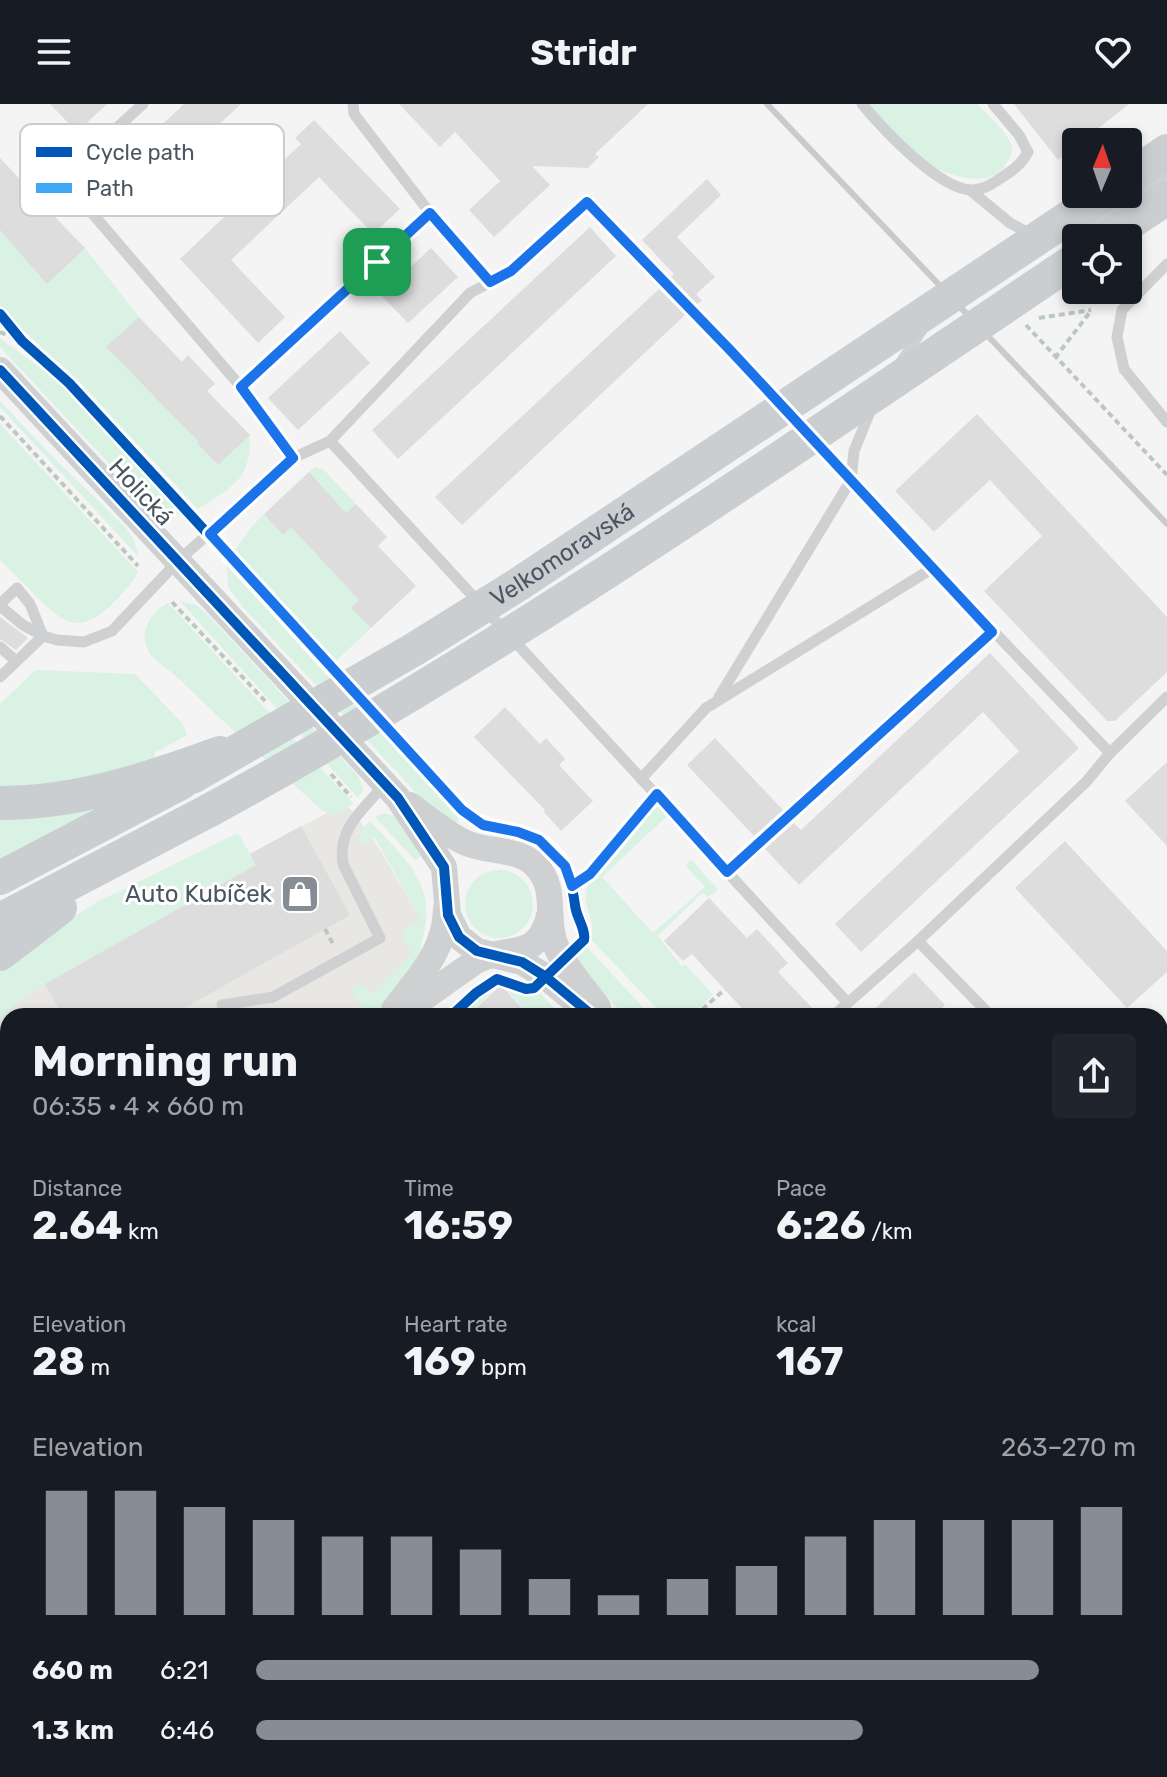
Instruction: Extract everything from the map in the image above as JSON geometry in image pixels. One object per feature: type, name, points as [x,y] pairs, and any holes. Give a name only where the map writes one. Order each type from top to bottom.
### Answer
[{"type":"main road","points":[[1142,168],[1167,151]]},
{"type":"main road","points":[[1128,224],[1167,198]]},
{"type":"main road","name":"Velkomoravská","points":[[0,878],[189,772],[262,738],[413,650],[574,549],[1083,208]]},
{"type":"main road","name":"Velkomoravská","points":[[0,920],[294,764],[479,655],[638,553],[1062,268]]},
{"type":"main road","points":[[0,803],[72,798],[189,772]]},
{"type":"main road","points":[[0,954],[134,851]]},
{"type":"street","name":"Holická","points":[[0,370],[387,785],[444,867],[451,924],[464,942],[477,951],[513,958],[530,967],[583,1008]]},
{"type":"street","name":"Holická","points":[[387,785],[455,837],[470,844],[520,855],[536,867],[548,884],[555,945],[599,1008]]},
{"type":"street","points":[[396,1008],[436,954],[445,932],[447,900],[453,878],[467,862],[482,854],[501,851]]},
{"type":"street","points":[[409,1008],[476,961],[531,946],[546,925],[551,904]]},
{"type":"lane","points":[[121,124],[143,104]]},
{"type":"lane","points":[[353,104],[354,114],[430,213],[490,282]]},
{"type":"lane","points":[[862,104],[906,152],[926,168],[970,190],[1029,235],[1047,238],[1092,223],[1167,174]]},
{"type":"lane","points":[[970,190],[987,187],[1022,164],[1028,152],[1019,135],[993,104]]},
{"type":"lane","points":[[43,636],[30,604],[17,588],[0,605],[43,636],[84,642],[112,631],[178,561],[293,458],[330,441],[470,293],[511,271],[587,202],[1110,753]]},
{"type":"lane","points":[[241,387],[430,213]]},
{"type":"lane","points":[[95,216],[241,387],[293,458]]},
{"type":"lane","points":[[1167,264],[1122,310],[1117,337],[1124,369],[1167,422]]},
{"type":"lane","points":[[716,701],[851,480],[854,451],[873,407],[925,326]]},
{"type":"lane","points":[[330,441],[847,1002]]},
{"type":"lane","points":[[641,779],[706,708],[933,568]]},
{"type":"lane","points":[[727,872],[992,632]]},
{"type":"lane","points":[[0,677],[43,636]]},
{"type":"lane","points":[[0,647],[16,661]]},
{"type":"lane","points":[[842,1008],[1086,782],[1110,753],[1167,697]]},
{"type":"lane","points":[[222,1005],[273,997],[380,938],[341,854],[345,831],[387,785]]},
{"type":"lane","points":[[918,941],[983,1008]]},
{"type":"path","points":[[1055,358],[1091,310]]},
{"type":"path","points":[[1024,321],[1055,358],[1167,475]]},
{"type":"path","points":[[10,326],[33,350]]},
{"type":"path","points":[[0,332],[22,341]]},
{"type":"path","points":[[0,416],[138,566]]},
{"type":"path","points":[[586,877],[657,794]]},
{"type":"path","points":[[704,1008],[725,989]]},
{"type":"shaded area","points":[[346,803],[374,840],[422,921],[413,954],[360,1008],[11,1008],[45,984],[256,865],[250,854]]},
{"type":"green space","points":[[865,104],[977,104],[1006,135],[1012,147],[1011,154],[998,173],[988,177],[976,179],[950,174],[926,163],[910,151]]},
{"type":"green space","points":[[0,230],[47,283],[85,248],[139,317],[107,347],[199,442],[217,465],[250,435],[247,463],[238,481],[198,509],[79,381],[0,309]]},
{"type":"green space","points":[[0,338],[56,380],[184,515],[156,512],[149,506],[0,347]]},
{"type":"green space","points":[[0,401],[126,528],[139,557],[0,407]]},
{"type":"green space","points":[[0,424],[138,572],[110,606],[89,621],[71,622],[54,613],[0,560]]},
{"type":"green space","points":[[315,467],[323,469],[356,504],[339,520],[321,500],[328,493],[309,472]]},
{"type":"green space","points":[[264,514],[283,534],[291,527],[359,600],[352,608],[371,628],[334,663],[235,550]]},
{"type":"green space","points":[[226,561],[308,655],[458,816],[458,826],[437,815],[242,606],[228,587]]},
{"type":"green space","points":[[180,601],[196,605],[210,617],[359,777],[363,790],[358,798]]},
{"type":"green space","points":[[168,603],[353,803],[343,812],[323,811],[150,654],[145,639],[147,625],[156,612]]},
{"type":"green space","points":[[36,670],[135,674],[182,723],[187,735],[154,753],[156,760],[42,789],[0,791],[0,704]]},
{"type":"green space","points":[[654,803],[667,816],[602,877],[653,933],[705,887],[685,865],[691,859],[718,890],[708,897],[702,893],[658,936],[682,967],[685,964],[713,995],[699,1008],[656,1008],[591,939],[592,925],[586,904],[590,882]]},
{"type":"green space","points":[[91,811],[0,859],[0,818]]},
{"type":"green space","points":[[384,813],[395,816],[426,852],[415,860],[375,817]]},
{"type":"green space","points":[[370,821],[408,863],[423,892],[426,908],[420,948],[426,953],[412,974],[380,1008],[357,1008],[362,1003],[352,988],[359,983],[372,994],[412,954],[401,932],[421,920],[375,838],[360,846],[361,831]]},
{"type":"green space","points":[[238,833],[256,865],[45,984],[11,1008],[0,1008],[0,972],[51,931],[99,901]]},
{"type":"green space","points":[[492,870],[506,870],[518,875],[528,885],[533,904],[528,923],[518,933],[506,938],[492,938],[480,933],[470,923],[465,911],[465,897],[470,885],[480,875]]},
{"type":"green space","points":[[584,944],[644,1008],[618,1008],[571,958]]},
{"type":"green space","points":[[501,984],[476,1008],[467,1008],[484,992]]},
{"type":"green space","points":[[501,984],[528,993],[537,990],[554,1008],[524,1008]]},
{"type":"building","points":[[50,104],[107,104],[86,124],[69,124]]},
{"type":"building","points":[[184,104],[241,104],[220,124],[163,124]]},
{"type":"building","points":[[399,104],[648,104],[595,154],[599,157],[588,168],[532,166],[550,185],[494,237],[469,210],[500,181],[455,132],[440,147]]},
{"type":"building","points":[[1014,104],[1129,104],[1099,128],[1062,128],[1062,157],[1058,160]]},
{"type":"building","points":[[314,120],[400,209],[373,234],[319,177],[284,210],[284,160],[301,144],[295,138]]},
{"type":"building","points":[[0,158],[20,179],[20,216],[54,216],[85,248],[47,284],[0,230]]},
{"type":"building","points":[[707,179],[721,195],[677,237],[715,277],[696,294],[702,301],[697,304],[642,240]]},
{"type":"building","points":[[225,216],[278,216],[231,260],[285,317],[258,343],[180,259]]},
{"type":"building","points":[[590,227],[616,256],[398,459],[372,430]]},
{"type":"building","points":[[431,248],[458,277],[408,323],[381,295]]},
{"type":"building","points":[[659,289],[685,315],[462,525],[435,497]]},
{"type":"building","points":[[139,317],[182,362],[188,355],[215,384],[207,391],[250,435],[218,465],[106,347]]},
{"type":"building","points":[[340,331],[370,363],[298,430],[268,398]]},
{"type":"building","points":[[977,414],[1167,617],[1167,672],[1115,721],[1107,721],[984,591],[1042,536],[990,480],[934,532],[895,491]]},
{"type":"building","points":[[309,472],[346,513],[356,504],[387,537],[378,546],[416,586],[371,628],[351,608],[359,600],[291,527],[283,535],[264,514]]},
{"type":"building","points":[[0,617],[28,638],[16,650],[0,639]]},
{"type":"building","points":[[990,653],[1079,748],[861,952],[835,924],[1019,751],[983,712],[799,885],[765,849],[794,823],[801,830]]},
{"type":"building","points":[[505,707],[540,744],[546,738],[565,759],[559,765],[593,801],[561,831],[545,810],[474,737]]},
{"type":"building","points":[[715,738],[783,810],[754,836],[687,765]]},
{"type":"building","points":[[1167,762],[1167,846],[1125,801]]},
{"type":"building","points":[[301,826],[350,915],[184,1008],[58,1008],[45,984],[256,865],[250,854]]},
{"type":"building","points":[[1065,841],[1167,951],[1167,972],[1127,1008],[1015,888]]},
{"type":"building","points":[[709,898],[747,938],[757,929],[788,963],[778,972],[812,1008],[742,1008],[692,954],[683,961],[664,941]]},
{"type":"building","points":[[914,972],[945,1005],[942,1008],[876,1008]]},
{"type":"building","points":[[501,985],[522,1008],[477,1008]]},
{"type":"railway","points":[[767,104],[1167,524]]},
{"type":"cycle path","points":[[0,314],[22,341],[69,383],[462,810],[483,822],[533,837],[553,850],[560,859],[570,880],[584,940],[534,988],[526,989],[497,979],[460,1008]]},
{"type":"cycle path","points":[[0,370],[398,798],[444,867],[448,915],[459,937],[477,951],[522,962],[583,1008]]},
{"type":"place","name":"Auto Kubíček","points":[[300,894]]},
{"type":"route","points":[[587,202],[731,351],[992,632],[727,872],[657,794],[590,874],[572,886],[565,866],[539,840],[483,825],[462,810],[210,534],[293,458],[241,387],[377,262],[430,213],[490,282],[511,271],[587,202]]}]
